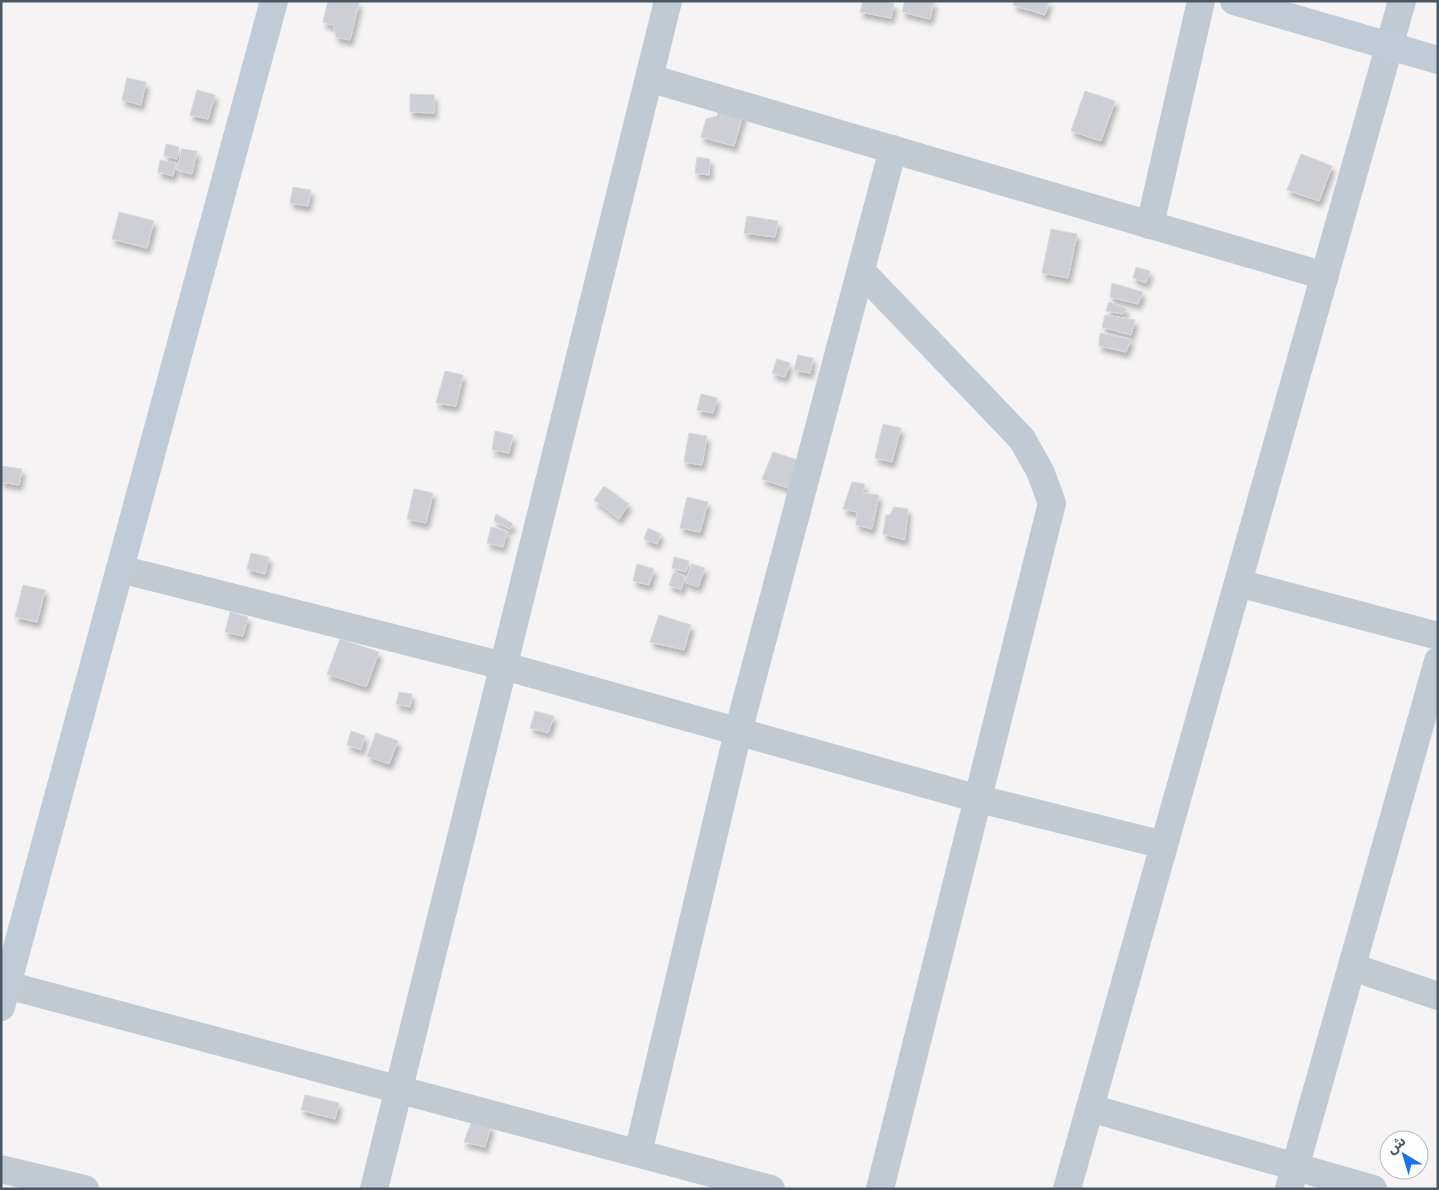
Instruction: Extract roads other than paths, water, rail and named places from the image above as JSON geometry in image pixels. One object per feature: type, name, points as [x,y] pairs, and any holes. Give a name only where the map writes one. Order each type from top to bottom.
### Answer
[{"type":"street","points":[[274,1],[4,996],[399,1090],[771,1189]]},
{"type":"street","points":[[374,1189],[668,1]]},
{"type":"street","points":[[1150,225],[1201,1]]},
{"type":"street","points":[[1234,1],[1438,60]]},
{"type":"street","points":[[1067,1189],[1402,1]]},
{"type":"street","points":[[649,78],[1324,276]]},
{"type":"street","points":[[638,1153],[738,732],[893,149]]},
{"type":"street","points":[[861,270],[1022,439],[1040,471],[1052,503],[880,1189]]},
{"type":"street","points":[[120,569],[504,666],[979,799],[1164,846]]},
{"type":"street","points":[[1238,582],[1438,636]]},
{"type":"street","points":[[1292,1178],[1438,661]]},
{"type":"street","points":[[1352,967],[1438,996]]},
{"type":"street","points":[[1090,1108],[1292,1178],[1373,1189]]},
{"type":"street","points":[[1,1169],[85,1189]]}]
